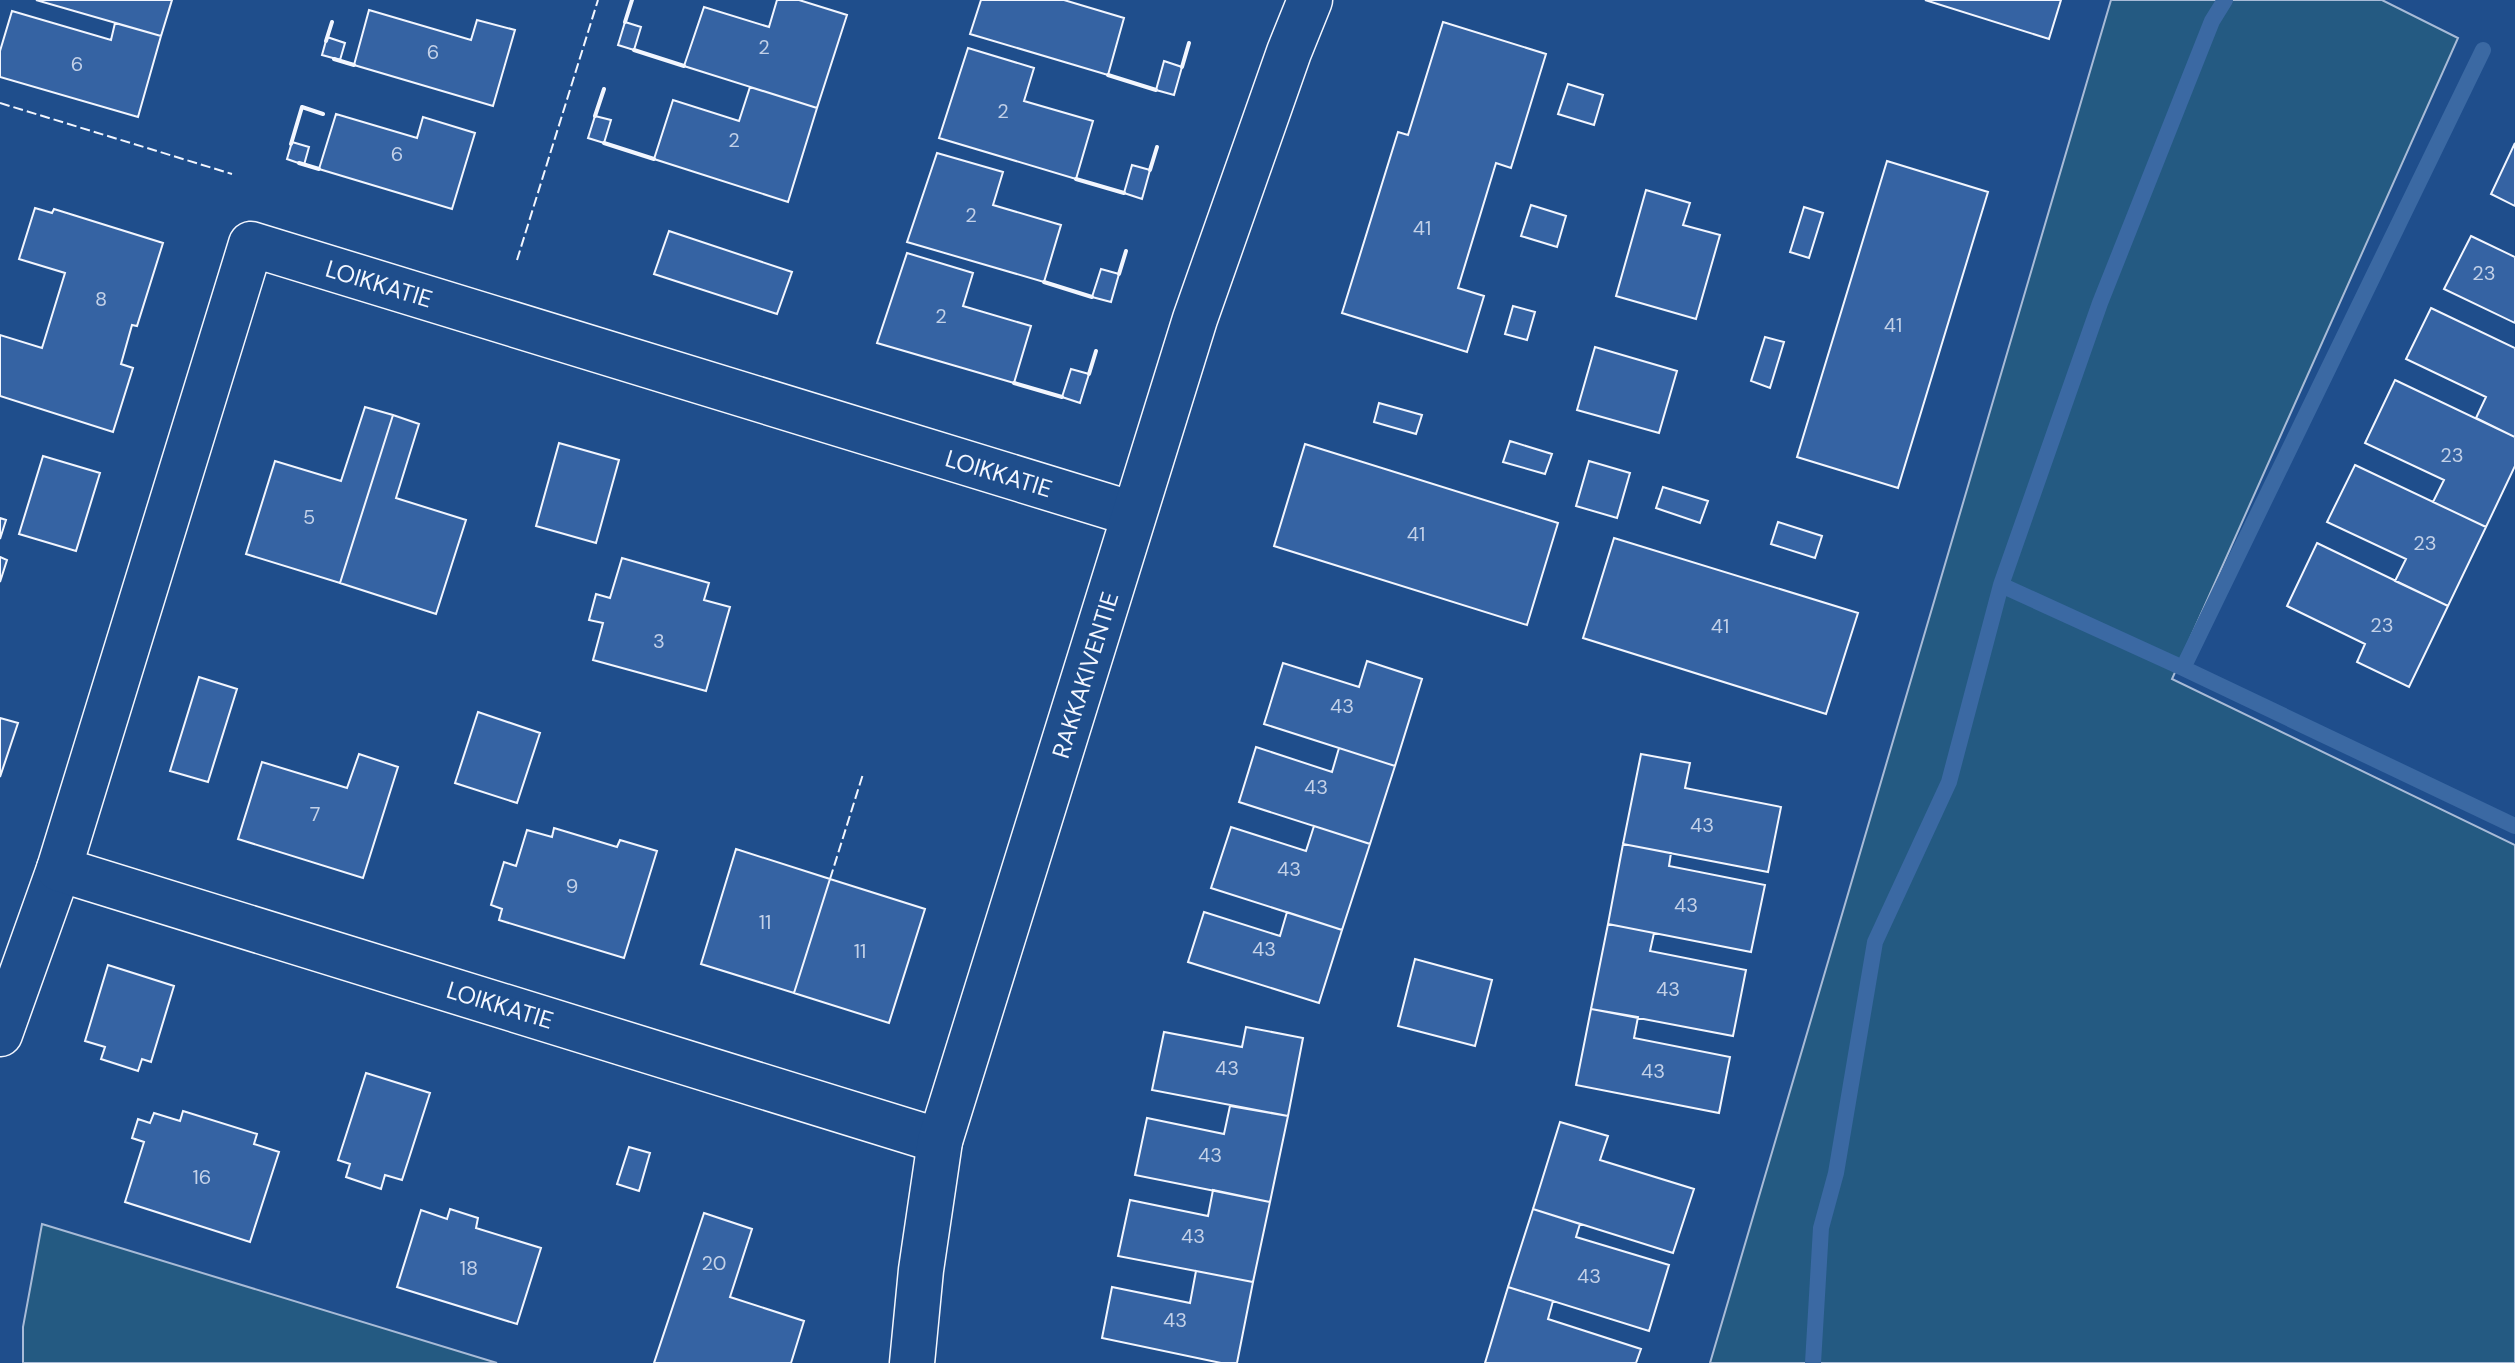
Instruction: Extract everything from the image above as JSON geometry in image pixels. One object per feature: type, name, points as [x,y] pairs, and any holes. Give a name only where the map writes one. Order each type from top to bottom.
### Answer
[{"type":"street","name":"RAKKAKIVENTIE","points":[[912,1363],[921,1270],[940,1141],[1195,319],[1310,0]]},
{"type":"street","name":"LOIKKATIE","points":[[0,1034],[59,869],[251,244],[1133,514]]},
{"type":"street","name":"LOIKKATIE","points":[[59,869],[940,1141]]},
{"type":"shaded area","points":[[2111,0],[2382,0],[2458,38],[2172,679],[2515,845],[2515,1363],[1710,1363]]},
{"type":"shaded area","points":[[42,1224],[497,1363],[23,1363],[23,1327]]},
{"type":"building","points":[[36,0],[172,0],[161,36]]},
{"type":"building","points":[[777,0],[799,0],[847,15],[817,108],[684,66],[704,7],[769,27]]},
{"type":"building","points":[[981,0],[1064,0],[1124,18],[1108,75],[970,34]]},
{"type":"building","points":[[1925,0],[2061,0],[2049,39]]},
{"type":"building","points":[[369,10],[471,40],[477,20],[515,30],[493,106],[354,65]]},
{"type":"building","points":[[12,11],[111,40],[115,23],[161,36],[138,117],[0,77],[0,51]]},
{"type":"building","points":[[625,22],[641,27],[634,50],[618,45]]},
{"type":"building","points":[[1443,22],[1546,54],[1511,168],[1496,163],[1458,288],[1484,296],[1467,352],[1342,313],[1398,132],[1408,135]]},
{"type":"building","points":[[327,37],[345,43],[340,60],[322,55]]},
{"type":"building","points":[[968,48],[1034,68],[1024,101],[1093,121],[1076,179],[939,138]]},
{"type":"building","points":[[1164,61],[1182,67],[1174,95],[1156,90]]},
{"type":"building","points":[[1568,84],[1603,95],[1594,125],[1558,114]]},
{"type":"building","points":[[750,87],[817,108],[788,202],[654,159],[673,100],[739,121]]},
{"type":"building","points":[[336,114],[417,138],[423,117],[475,133],[452,209],[319,169]]},
{"type":"building","points":[[595,116],[611,120],[604,143],[588,138]]},
{"type":"building","points":[[292,142],[309,147],[304,165],[287,159]]},
{"type":"building","points":[[2515,143],[2515,206],[2491,194]]},
{"type":"building","points":[[937,153],[1003,172],[993,205],[1061,225],[1044,282],[907,242]]},
{"type":"building","points":[[1887,161],[1988,192],[1898,488],[1797,457]]},
{"type":"building","points":[[1132,165],[1150,170],[1142,199],[1124,193]]},
{"type":"building","points":[[1646,190],[1690,203],[1683,225],[1720,235],[1696,319],[1616,296]]},
{"type":"building","points":[[1531,205],[1566,216],[1557,247],[1521,236]]},
{"type":"building","points":[[1804,207],[1823,213],[1809,258],[1790,252]]},
{"type":"building","points":[[35,208],[52,213],[54,209],[163,243],[137,326],[132,325],[121,364],[133,368],[113,432],[0,396],[0,335],[42,348],[65,273],[19,259]]},
{"type":"building","points":[[669,231],[792,272],[777,314],[654,274]]},
{"type":"building","points":[[2471,236],[2515,257],[2515,323],[2444,289]]},
{"type":"building","points":[[907,253],[973,273],[963,306],[1031,326],[1014,383],[877,343]]},
{"type":"building","points":[[1101,269],[1119,274],[1111,302],[1092,297]]},
{"type":"building","points":[[1513,306],[1535,312],[1527,340],[1505,334]]},
{"type":"building","points":[[2431,308],[2515,348],[2515,437],[2476,418],[2486,397],[2406,359]]},
{"type":"building","points":[[1765,337],[1784,342],[1770,388],[1751,381]]},
{"type":"building","points":[[1595,347],[1677,371],[1659,433],[1577,410]]},
{"type":"building","points":[[1071,369],[1089,374],[1080,403],[1062,397]]},
{"type":"building","points":[[2395,380],[2515,437],[2515,466],[2486,527],[2433,502],[2444,480],[2365,443]]},
{"type":"building","points":[[1379,403],[1422,415],[1416,434],[1374,422]]},
{"type":"building","points":[[365,407],[393,415],[340,583],[246,554],[275,461],[341,481]]},
{"type":"building","points":[[393,415],[419,424],[396,498],[466,520],[436,614],[340,583]]},
{"type":"building","points":[[1510,441],[1552,454],[1545,474],[1503,462]]},
{"type":"building","points":[[559,443],[619,460],[596,543],[536,526]]},
{"type":"building","points":[[1305,444],[1558,523],[1527,625],[1274,546]]},
{"type":"building","points":[[43,456],[100,473],[76,551],[19,534]]},
{"type":"building","points":[[1589,461],[1630,473],[1617,518],[1576,506]]},
{"type":"building","points":[[2355,465],[2486,527],[2448,606],[2395,581],[2406,559],[2327,522]]},
{"type":"building","points":[[1663,487],[1708,501],[1700,523],[1656,508]]},
{"type":"building","points":[[0,518],[6,520],[0,539]]},
{"type":"building","points":[[1778,522],[1822,536],[1815,558],[1771,544]]},
{"type":"building","points":[[1614,538],[1858,613],[1826,714],[1583,638]]},
{"type":"building","points":[[2317,543],[2448,606],[2409,687],[2357,662],[2365,644],[2287,606]]},
{"type":"building","points":[[0,557],[7,560],[0,582]]},
{"type":"building","points":[[622,558],[709,583],[704,600],[730,607],[706,691],[593,660],[603,623],[589,620],[596,594],[610,598]]},
{"type":"building","points":[[1367,661],[1422,679],[1395,766],[1264,724],[1283,663],[1359,687]]},
{"type":"building","points":[[199,677],[237,689],[208,782],[170,771]]},
{"type":"building","points":[[478,712],[540,733],[517,803],[455,783]]},
{"type":"building","points":[[0,718],[18,723],[0,777]]},
{"type":"building","points":[[1256,747],[1332,772],[1339,748],[1395,766],[1370,844],[1239,802]]},
{"type":"building","points":[[359,754],[398,767],[363,878],[238,839],[262,762],[347,788]]},
{"type":"building","points":[[1641,754],[1690,763],[1685,788],[1781,807],[1768,872],[1623,844]]},
{"type":"building","points":[[1314,826],[1370,844],[1342,930],[1211,888],[1231,827],[1306,851]]},
{"type":"building","points":[[554,828],[617,847],[620,840],[657,851],[624,958],[499,920],[502,909],[491,905],[504,862],[516,866],[527,830],[552,837]]},
{"type":"building","points":[[1623,844],[1671,853],[1669,866],[1765,885],[1751,952],[1608,924]]},
{"type":"building","points":[[736,849],[830,879],[794,993],[701,964]]},
{"type":"building","points":[[830,879],[925,909],[889,1023],[794,993]]},
{"type":"building","points":[[1204,912],[1280,936],[1287,912],[1342,930],[1319,1003],[1188,962]]},
{"type":"building","points":[[1608,924],[1654,933],[1650,951],[1746,970],[1733,1036],[1591,1009]]},
{"type":"building","points":[[1415,959],[1492,980],[1475,1046],[1398,1026]]},
{"type":"building","points":[[108,965],[174,986],[151,1062],[142,1059],[138,1071],[101,1059],[105,1047],[85,1041]]},
{"type":"building","points":[[1591,1009],[1638,1017],[1634,1038],[1730,1057],[1719,1113],[1576,1085]]},
{"type":"building","points":[[1246,1027],[1303,1038],[1288,1116],[1152,1090],[1164,1032],[1242,1047]]},
{"type":"building","points":[[366,1073],[430,1093],[402,1180],[385,1175],[381,1189],[346,1177],[350,1164],[338,1160]]},
{"type":"building","points":[[1230,1106],[1288,1116],[1270,1202],[1135,1175],[1147,1118],[1224,1134]]},
{"type":"building","points":[[183,1111],[257,1134],[254,1144],[279,1152],[250,1242],[125,1202],[144,1142],[132,1138],[138,1119],[150,1123],[154,1113],[180,1121]]},
{"type":"building","points":[[1560,1122],[1608,1136],[1600,1160],[1694,1189],[1673,1253],[1533,1209]]},
{"type":"building","points":[[629,1147],[650,1153],[639,1191],[617,1184]]},
{"type":"building","points":[[1213,1190],[1270,1202],[1253,1282],[1118,1256],[1130,1200],[1208,1216]]},
{"type":"building","points":[[450,1209],[478,1218],[476,1228],[541,1248],[517,1324],[397,1287],[421,1210],[447,1219]]},
{"type":"building","points":[[1533,1209],[1580,1224],[1576,1237],[1669,1265],[1649,1331],[1508,1287]]},
{"type":"building","points":[[704,1213],[752,1229],[730,1297],[804,1321],[791,1363],[654,1363]]},
{"type":"building","points":[[1196,1271],[1253,1282],[1237,1363],[1221,1363],[1102,1338],[1112,1287],[1190,1303]]},
{"type":"building","points":[[1508,1287],[1553,1301],[1548,1319],[1641,1349],[1636,1363],[1485,1363]]},
{"type":"waterway","points":[[1813,1363],[1821,1228],[1836,1173],[1875,942],[1949,782],[2001,585],[2100,303],[2212,21],[2225,0]]},
{"type":"waterway","points":[[2183,668],[2483,50]]},
{"type":"waterway","points":[[2001,585],[2515,826]]},
{"type":"fence","points":[[517,260],[598,0]]},
{"type":"fence","points":[[0,103],[232,174]]},
{"type":"fence","points":[[830,879],[863,774]]},
{"type":"wall","points":[[625,22],[632,0]]},
{"type":"wall","points":[[326,41],[332,22]]},
{"type":"wall","points":[[1182,67],[1189,43]]},
{"type":"wall","points":[[634,50],[684,66]]},
{"type":"wall","points":[[334,59],[354,65]]},
{"type":"wall","points":[[1108,75],[1156,90]]},
{"type":"wall","points":[[595,116],[604,89]]},
{"type":"wall","points":[[291,144],[302,107],[323,114]]},
{"type":"wall","points":[[604,143],[654,159]]},
{"type":"wall","points":[[1150,170],[1157,147]]},
{"type":"wall","points":[[299,163],[319,169]]},
{"type":"wall","points":[[1076,179],[1124,193]]},
{"type":"wall","points":[[1119,274],[1126,251]]},
{"type":"wall","points":[[1044,282],[1092,297]]},
{"type":"wall","points":[[1089,374],[1096,351]]},
{"type":"wall","points":[[1014,383],[1062,397]]}]
